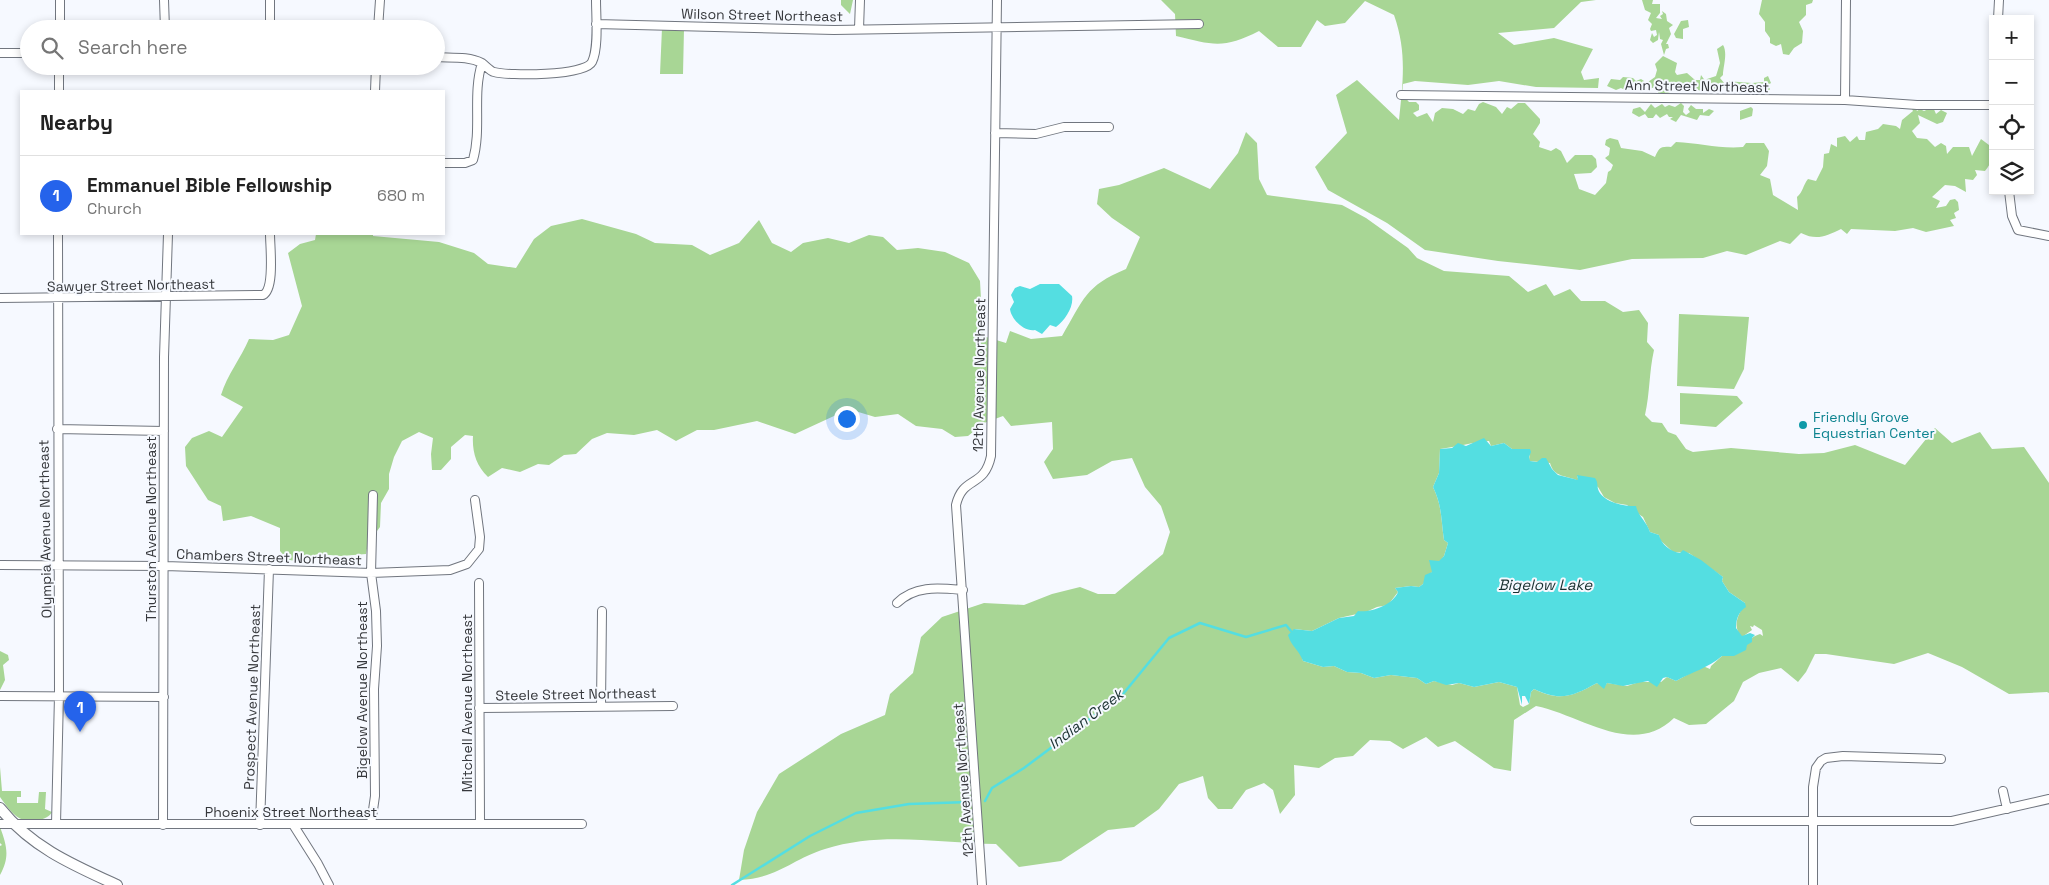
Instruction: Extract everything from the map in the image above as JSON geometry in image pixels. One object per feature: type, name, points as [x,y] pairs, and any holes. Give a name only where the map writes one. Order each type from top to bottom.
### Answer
[{"type":"street","points":[[60,0],[60,20]]},
{"type":"street","points":[[164,0],[164,20]]},
{"type":"street","points":[[270,0],[270,20]]},
{"type":"street","points":[[379,20],[380,0]]},
{"type":"street","points":[[445,58],[471,59],[482,63],[494,72],[572,72],[585,68],[592,62],[596,24],[596,0]]},
{"type":"street","points":[[859,29],[860,0]]},
{"type":"street","name":"12th Avenue Northeast","points":[[982,885],[956,505],[960,491],[986,473],[991,456],[997,0]]},
{"type":"street","points":[[1845,100],[1846,0]]},
{"type":"street","points":[[1998,0],[1998,15]]},
{"type":"street","name":"Wilson Street Northeast","points":[[596,24],[859,29],[996,27]]},
{"type":"street","points":[[996,27],[1199,24]]},
{"type":"street","points":[[0,53],[20,53]]},
{"type":"street","points":[[445,163],[465,163],[473,160],[476,137],[477,87],[482,63]]},
{"type":"street","points":[[59,75],[59,90]]},
{"type":"street","points":[[375,90],[376,75]]},
{"type":"street","name":"Ann Street Northeast","points":[[1401,94],[1845,100],[1917,105],[1989,105]]},
{"type":"street","points":[[995,133],[1036,134],[1064,127],[1110,127]]},
{"type":"street","points":[[2009,195],[2012,216],[2018,230],[2049,236]]},
{"type":"street","name":"Olympia Avenue Northeast","points":[[56,824],[59,695],[58,235]]},
{"type":"street","name":"Thurston Avenue Northeast","points":[[162,825],[165,566],[164,431],[168,235]]},
{"type":"street","name":"Sawyer Street Northeast","points":[[0,298],[263,296],[268,292],[270,284],[270,235]]},
{"type":"street","points":[[57,429],[164,431]]},
{"type":"street","name":"Bigelow Avenue Northeast","points":[[371,824],[375,796],[374,689],[377,646],[372,573],[374,495]]},
{"type":"street","name":"Chambers Street Northeast","points":[[0,565],[165,566],[372,573],[450,570],[467,564],[479,549],[480,537],[475,500]]},
{"type":"street","name":"Prospect Avenue Northeast","points":[[260,825],[269,569]]},
{"type":"street","name":"Mitchell Avenue Northeast","points":[[479,583],[480,822]]},
{"type":"street","points":[[897,603],[908,594],[920,590],[963,590]]},
{"type":"street","points":[[601,706],[602,611]]},
{"type":"street","points":[[0,696],[164,696]]},
{"type":"street","name":"Steele Street Northeast","points":[[479,708],[673,706]]},
{"type":"street","points":[[1813,885],[1814,776],[1820,761],[1826,758],[1844,756],[1941,759]]},
{"type":"street","points":[[2003,791],[2007,809]]},
{"type":"street","points":[[1695,821],[1952,821],[2049,799]]},
{"type":"street","points":[[0,808],[15,825],[58,857],[117,885]]},
{"type":"street","name":"Phoenix Street Northeast","points":[[0,824],[294,826],[480,822],[582,824]]},
{"type":"street","points":[[294,826],[329,885]]},
{"type":"green space","points":[[841,0],[853,0],[850,14],[841,5]]},
{"type":"green space","points":[[1161,0],[1596,0],[1581,2],[1554,28],[1498,33],[1514,45],[1554,38],[1593,49],[1581,72],[1584,80],[1599,78],[1598,88],[1536,87],[1499,81],[1468,85],[1415,81],[1403,84],[1402,94],[1409,102],[1416,102],[1419,105],[1419,110],[1413,113],[1417,117],[1427,113],[1433,122],[1435,113],[1442,108],[1453,109],[1463,114],[1468,109],[1475,111],[1479,104],[1483,102],[1496,107],[1502,114],[1507,107],[1511,109],[1518,103],[1525,103],[1540,119],[1540,123],[1533,134],[1540,142],[1539,147],[1551,151],[1556,148],[1561,151],[1567,163],[1575,155],[1592,155],[1596,159],[1597,167],[1591,173],[1574,174],[1579,189],[1595,195],[1606,183],[1608,172],[1613,165],[1605,158],[1609,155],[1610,148],[1605,145],[1606,140],[1610,138],[1618,140],[1621,148],[1642,151],[1655,157],[1660,148],[1671,147],[1676,142],[1718,147],[1743,147],[1746,143],[1764,143],[1769,151],[1767,166],[1760,175],[1770,179],[1773,195],[1798,210],[1797,197],[1808,179],[1816,181],[1823,167],[1824,154],[1829,153],[1831,144],[1837,147],[1837,138],[1845,136],[1850,142],[1857,136],[1859,140],[1865,140],[1866,132],[1878,129],[1883,124],[1896,126],[1900,129],[1902,120],[1913,111],[1911,107],[1915,107],[1917,111],[1920,109],[1924,111],[1933,107],[1936,114],[1941,110],[1947,113],[1943,122],[1937,124],[1918,115],[1920,123],[1912,131],[1917,138],[1927,139],[1935,147],[1941,143],[1946,146],[1947,154],[1953,147],[1969,147],[1972,156],[1981,139],[1989,145],[1989,165],[1985,171],[1975,170],[1977,175],[1973,180],[1965,179],[1966,192],[1955,186],[1945,185],[1932,197],[1940,201],[1936,208],[1946,206],[1950,200],[1955,199],[1958,202],[1959,210],[1954,213],[1956,218],[1950,220],[1954,226],[1926,232],[1913,228],[1895,231],[1851,229],[1847,234],[1841,229],[1817,237],[1801,233],[1790,244],[1780,241],[1746,255],[1727,251],[1703,258],[1632,259],[1580,270],[1498,261],[1425,250],[1387,223],[1328,190],[1315,167],[1347,133],[1336,95],[1357,80],[1399,120],[1403,67],[1401,42],[1394,15],[1365,1],[1345,23],[1325,26],[1317,20],[1301,47],[1278,47],[1259,31],[1236,41],[1218,44],[1176,36],[1175,14]]},
{"type":"green space","points":[[1642,0],[1653,0],[1652,4],[1660,4],[1660,13],[1656,18],[1662,19],[1660,16],[1663,14],[1662,11],[1666,14],[1667,21],[1673,25],[1669,28],[1671,34],[1666,44],[1668,44],[1669,48],[1666,49],[1664,55],[1661,44],[1663,40],[1660,39],[1659,32],[1658,40],[1653,43],[1650,40],[1652,33],[1654,37],[1657,35],[1656,30],[1651,31],[1650,29],[1652,24],[1648,20],[1651,13],[1645,10]]},
{"type":"green space","points":[[1762,0],[1813,0],[1812,3],[1806,5],[1806,15],[1799,22],[1803,31],[1802,43],[1794,48],[1789,55],[1783,54],[1781,44],[1776,46],[1770,43],[1770,38],[1765,31],[1765,22],[1759,14]]},
{"type":"green space","points":[[1688,20],[1689,27],[1683,29],[1683,39],[1676,38],[1674,34],[1681,21]]},
{"type":"green space","points":[[662,28],[684,29],[683,74],[660,74]]},
{"type":"green space","points":[[1723,45],[1725,60],[1723,75],[1720,78],[1725,84],[1726,81],[1764,82],[1764,78],[1768,76],[1771,83],[1768,85],[1770,89],[1768,92],[1761,87],[1757,91],[1735,89],[1732,92],[1726,92],[1726,87],[1714,91],[1712,88],[1705,92],[1695,87],[1687,90],[1674,82],[1670,92],[1666,94],[1658,93],[1658,86],[1649,89],[1648,82],[1655,77],[1657,70],[1655,64],[1663,56],[1677,63],[1675,72],[1677,75],[1687,73],[1695,80],[1700,80],[1701,75],[1706,82],[1707,79],[1716,76],[1720,63],[1717,49]]},
{"type":"green space","points":[[1623,77],[1633,78],[1636,81],[1641,79],[1644,81],[1645,87],[1616,90],[1607,86],[1611,79],[1620,80]]},
{"type":"green space","points":[[1681,103],[1684,106],[1683,112],[1686,115],[1690,112],[1688,109],[1691,105],[1696,109],[1703,109],[1703,113],[1709,109],[1714,111],[1709,116],[1700,115],[1697,120],[1681,115],[1676,122],[1670,119],[1673,117],[1669,117],[1667,114],[1660,118],[1656,114],[1653,118],[1648,118],[1645,114],[1639,117],[1632,113],[1633,109],[1640,107],[1645,112],[1651,104],[1655,108],[1662,104],[1665,107],[1669,105],[1675,107]]},
{"type":"green space","points":[[1751,107],[1753,109],[1752,116],[1740,120],[1740,111]]},
{"type":"green space","points":[[1246,132],[1257,143],[1259,179],[1267,195],[1342,205],[1366,218],[1408,248],[1417,258],[1444,271],[1509,276],[1528,292],[1546,284],[1554,296],[1570,289],[1581,301],[1605,301],[1623,312],[1639,310],[1648,323],[1647,342],[1654,350],[1645,415],[1652,422],[1662,423],[1668,432],[1676,435],[1686,449],[1693,452],[1731,448],[1799,454],[1824,453],[1855,445],[1905,465],[1935,428],[1952,443],[1980,432],[1992,449],[2024,447],[2049,483],[2049,693],[2009,694],[1962,667],[1928,653],[1894,664],[1815,654],[1806,672],[1798,682],[1781,668],[1759,673],[1743,682],[1734,701],[1706,724],[1689,725],[1674,718],[1658,729],[1641,734],[1624,734],[1606,730],[1536,706],[1514,720],[1511,771],[1494,768],[1455,741],[1438,747],[1426,737],[1403,749],[1390,741],[1370,740],[1353,756],[1335,758],[1319,768],[1294,765],[1295,795],[1280,814],[1273,790],[1264,783],[1246,790],[1232,809],[1218,809],[1208,798],[1203,776],[1179,784],[1159,809],[1134,827],[1108,830],[1061,861],[1019,867],[996,844],[910,839],[867,840],[813,853],[765,876],[739,880],[744,850],[757,812],[779,774],[841,734],[885,715],[890,694],[913,673],[921,637],[942,617],[984,603],[1024,605],[1052,594],[1080,587],[1098,594],[1115,594],[1163,554],[1170,532],[1161,506],[1145,487],[1132,458],[1112,461],[1087,475],[1053,479],[1044,462],[1053,449],[1052,422],[1011,426],[1003,416],[984,423],[968,436],[955,437],[942,429],[916,426],[898,414],[875,417],[855,411],[834,416],[795,434],[757,421],[714,430],[697,430],[676,441],[657,430],[634,435],[607,433],[592,439],[576,454],[564,455],[549,465],[538,464],[520,472],[502,468],[488,477],[480,468],[476,458],[473,436],[465,435],[451,447],[451,459],[441,470],[432,470],[433,438],[419,432],[402,441],[394,457],[389,474],[389,489],[381,503],[380,527],[368,543],[366,554],[341,556],[318,554],[299,561],[288,560],[280,551],[280,528],[251,516],[223,521],[221,506],[208,500],[186,466],[185,447],[192,438],[209,431],[222,437],[243,407],[221,395],[249,339],[273,340],[289,335],[302,306],[288,253],[300,244],[315,240],[316,235],[373,235],[439,242],[474,253],[488,264],[516,268],[534,239],[551,226],[582,219],[636,234],[655,243],[692,245],[710,255],[739,243],[759,220],[772,243],[791,252],[803,243],[828,238],[849,243],[869,235],[883,237],[897,250],[918,248],[945,252],[969,263],[980,281],[983,336],[1006,343],[1010,331],[1031,339],[1062,336],[1087,295],[1102,281],[1126,269],[1140,237],[1112,218],[1097,204],[1099,189],[1119,185],[1164,168],[1210,189],[1238,153]],"holes":[[[1489,441],[1491,446],[1504,443],[1512,449],[1530,449],[1529,461],[1550,463],[1558,474],[1579,481],[1577,476],[1598,487],[1604,497],[1615,503],[1627,505],[1643,517],[1650,532],[1659,535],[1660,540],[1673,552],[1689,553],[1723,577],[1722,581],[1729,592],[1745,603],[1737,620],[1737,629],[1742,637],[1752,630],[1750,626],[1753,627],[1754,625],[1762,630],[1763,636],[1760,634],[1754,637],[1736,654],[1722,656],[1710,669],[1703,666],[1676,681],[1667,677],[1661,682],[1639,682],[1627,686],[1607,683],[1604,687],[1597,683],[1566,696],[1551,695],[1534,689],[1531,692],[1529,704],[1523,707],[1520,705],[1517,687],[1499,682],[1474,687],[1459,683],[1452,685],[1434,681],[1426,684],[1417,678],[1391,675],[1374,678],[1361,673],[1347,672],[1334,666],[1323,667],[1303,661],[1294,629],[1312,631],[1339,618],[1388,605],[1398,592],[1395,588],[1419,587],[1444,556],[1448,543],[1444,540],[1440,506],[1433,487],[1439,473],[1440,449],[1477,442]]]},
{"type":"green space","points":[[1679,314],[1749,317],[1744,369],[1734,389],[1677,386]]},
{"type":"green space","points":[[1680,393],[1737,396],[1743,403],[1716,427],[1680,424]]},
{"type":"green space","points":[[0,651],[8,655],[9,660],[3,665],[5,680],[0,690]]},
{"type":"green space","points":[[0,767],[2,791],[21,791],[21,797],[17,797],[17,803],[38,803],[39,792],[46,792],[45,809],[52,812],[50,815],[32,821],[23,820],[14,814],[0,797]]},
{"type":"green space","points":[[0,827],[6,857],[0,875],[0,846],[2,845],[0,843]]},
{"type":"water","points":[[1040,284],[1059,284],[1072,296],[1072,304],[1063,321],[1056,327],[1050,325],[1042,334],[1019,324],[1013,317],[1010,309],[1014,302],[1011,295],[1015,288],[1020,286],[1030,289]]},
{"type":"water","name":"Bigelow Lake","points":[[1484,438],[1491,446],[1504,443],[1512,449],[1530,449],[1530,461],[1537,462],[1542,458],[1546,458],[1558,475],[1578,480],[1577,475],[1595,478],[1600,494],[1604,497],[1626,506],[1636,506],[1650,532],[1659,535],[1664,544],[1670,549],[1680,553],[1683,550],[1701,560],[1723,577],[1722,581],[1729,592],[1745,603],[1746,607],[1738,616],[1736,628],[1742,636],[1750,633],[1755,635],[1752,638],[1752,642],[1747,645],[1746,650],[1734,656],[1722,656],[1706,667],[1676,681],[1667,677],[1663,678],[1657,687],[1648,681],[1623,686],[1607,683],[1604,689],[1597,683],[1567,696],[1552,695],[1534,689],[1531,692],[1529,704],[1525,696],[1522,696],[1522,705],[1517,687],[1499,682],[1474,687],[1459,683],[1446,685],[1434,681],[1426,684],[1417,678],[1391,675],[1374,678],[1361,673],[1347,672],[1334,666],[1323,667],[1303,661],[1288,635],[1294,629],[1312,631],[1339,618],[1354,616],[1358,611],[1381,607],[1395,597],[1398,592],[1395,588],[1419,587],[1423,584],[1425,575],[1432,572],[1429,560],[1439,561],[1444,556],[1448,543],[1444,540],[1440,506],[1433,487],[1439,473],[1440,449],[1452,448],[1458,443],[1466,446]]},
{"type":"waterway","name":"Indian Creek","points":[[985,801],[992,788],[1024,768],[1123,694],[1169,638],[1200,623],[1246,637],[1286,625],[1291,631]]},
{"type":"waterway","name":"Indian Creek","points":[[732,885],[810,836],[856,813],[909,804],[969,802]]},
{"type":"place","name":"Friendly Grove Equestrian Center","points":[[1803,425]]},
{"type":"place","name":"Emmanuel Bible Fellowship","points":[[80,732]]}]
